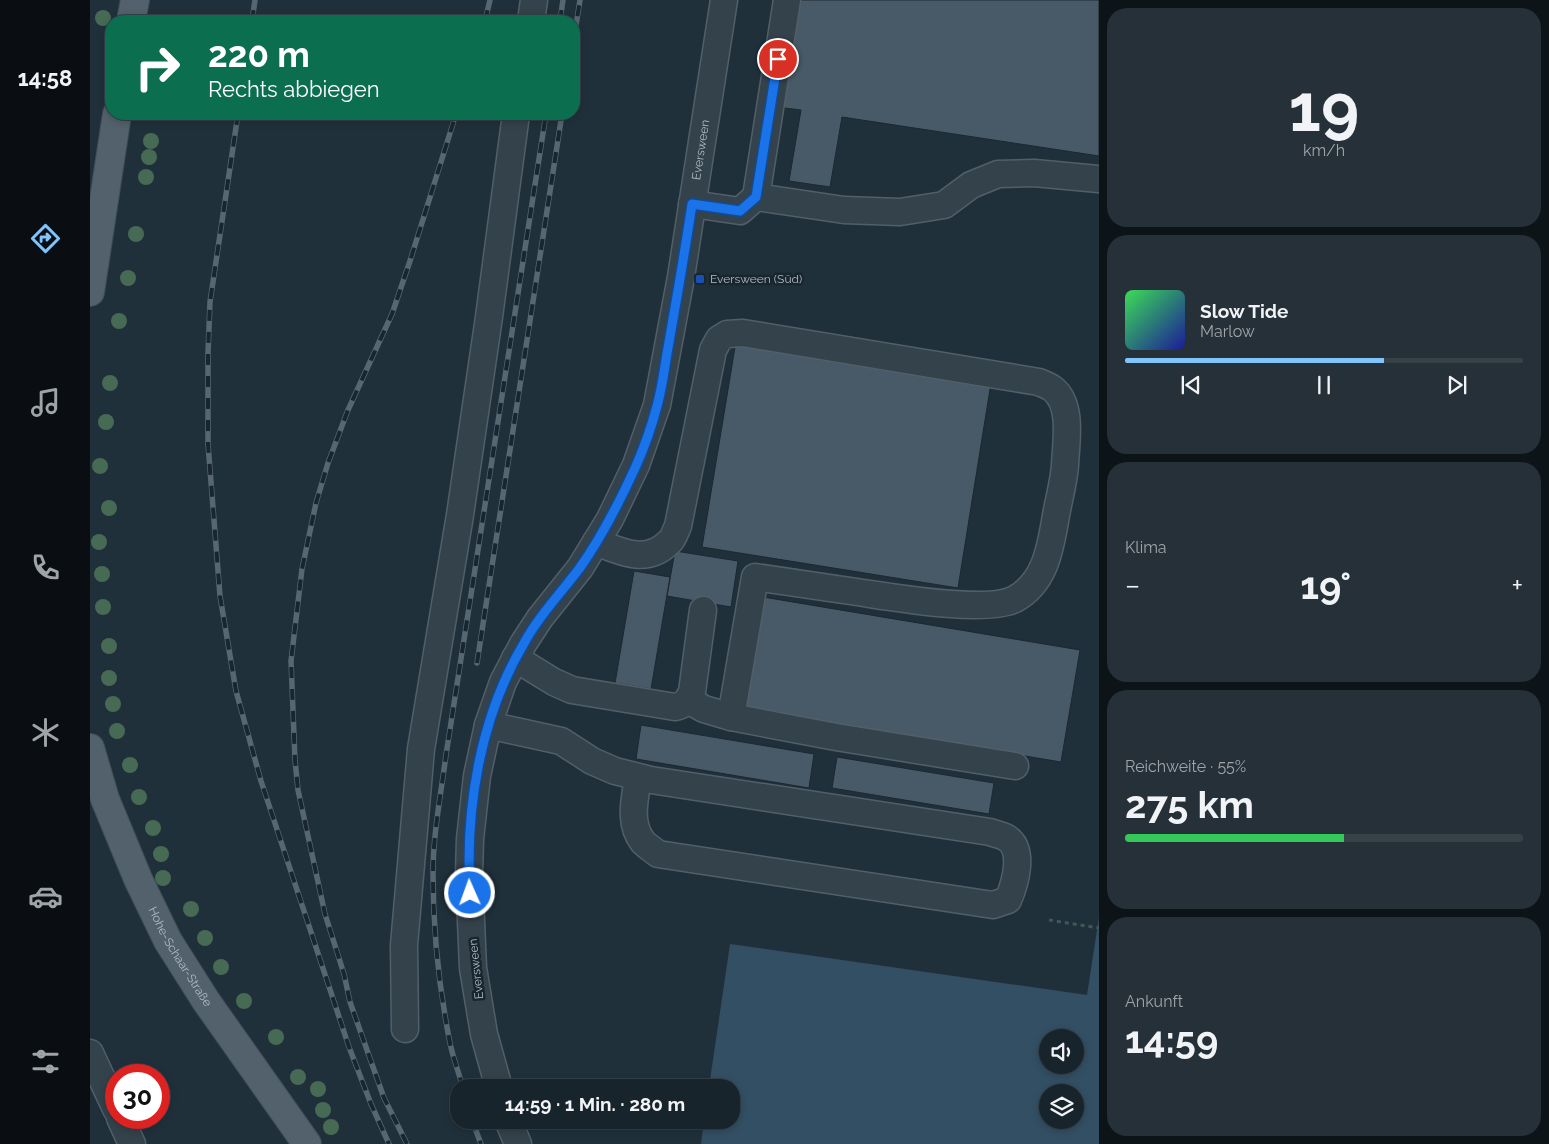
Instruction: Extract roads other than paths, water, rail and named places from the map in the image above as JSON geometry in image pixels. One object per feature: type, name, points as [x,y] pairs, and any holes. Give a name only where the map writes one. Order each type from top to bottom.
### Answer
[{"type":"main road","points":[[132,15],[135,0]]},
{"type":"main road","points":[[90,292],[116,120]]},
{"type":"main road","name":"Hohe-Schaar-Straße","points":[[90,748],[105,799],[138,879],[168,941],[206,1001],[307,1144]]},
{"type":"street","points":[[532,15],[534,0]]},
{"type":"street","name":"Eversween","points":[[496,1079],[484,1034],[473,968],[469,874],[470,839],[477,776],[488,725],[503,682],[540,618],[580,568],[610,519],[636,465],[657,405],[681,277],[724,0]]},
{"type":"street","points":[[692,204],[740,211],[756,197],[787,0]]},
{"type":"street","points":[[405,1028],[404,945],[421,749],[460,516],[515,120]]},
{"type":"street","points":[[756,197],[844,210],[900,212],[944,205],[971,185],[998,174],[1034,173],[1099,179]]},
{"type":"street","points":[[596,542],[639,556],[656,552],[669,543],[678,526],[713,350],[719,339],[727,334],[743,333],[1039,382],[1053,389],[1064,404],[1068,427],[1065,468],[1048,555],[1042,570],[1032,586],[1010,601],[977,605],[912,600],[755,577],[731,718]]},
{"type":"street","points":[[516,658],[554,682],[572,690],[675,707],[682,706],[692,692],[703,610]]},
{"type":"street","points":[[688,700],[704,709],[731,718],[1015,766]]},
{"type":"street","points":[[488,725],[561,741],[592,761],[607,768],[651,780],[990,832],[1007,838],[1014,847],[1018,860],[1014,886],[1008,900],[994,905],[658,854],[644,843],[636,830],[633,813],[638,777]]},
{"type":"street","points":[[90,1052],[105,1085]]},
{"type":"street","points":[[125,1129],[132,1144]]},
{"type":"street","points":[[512,1129],[518,1144]]},
{"type":"water","points":[[1099,917],[1099,1144],[701,1144],[703,1129],[740,1129],[740,1079],[710,1079],[730,944],[1087,995]]},
{"type":"railway","points":[[253,15],[255,0]]},
{"type":"railway","points":[[486,15],[490,0]]},
{"type":"railway","points":[[561,15],[563,0]]},
{"type":"railway","points":[[578,15],[580,0]]},
{"type":"railway","points":[[237,120],[210,302],[208,353],[208,444],[220,596],[236,691],[261,781],[349,1047],[389,1144]]},
{"type":"railway","points":[[407,1144],[384,1098],[350,1002],[344,974],[325,914],[298,790],[291,661],[302,569],[316,503],[328,463],[348,410],[392,314],[454,120]]},
{"type":"railway","points":[[460,1079],[450,1043],[435,937],[434,844],[446,755],[545,120]]},
{"type":"railway","points":[[477,663],[561,120]]},
{"type":"railway","points":[[475,1129],[481,1144]]},
{"type":"place","name":"Eversween (Süd)","points":[[700,279]]}]
